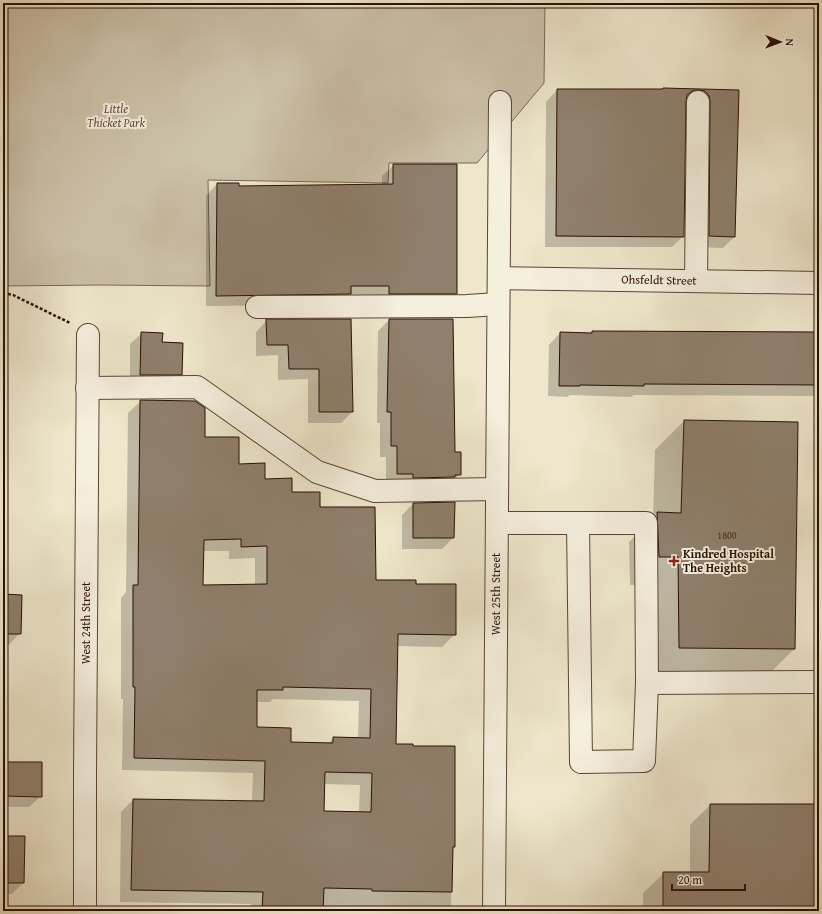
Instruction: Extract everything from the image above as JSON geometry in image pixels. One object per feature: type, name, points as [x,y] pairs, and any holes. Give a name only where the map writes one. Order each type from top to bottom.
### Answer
[{"type":"street","name":"West 25th Street","points":[[494,911],[500,102]]},
{"type":"street","points":[[696,281],[698,102]]},
{"type":"street","name":"Ohsfeldt Street","points":[[498,278],[819,283]]},
{"type":"street","points":[[257,307],[467,306],[498,304]]},
{"type":"street","name":"West 24th Street","points":[[85,911],[88,335]]},
{"type":"street","points":[[87,388],[196,387],[317,472],[375,491],[497,489]]},
{"type":"street","points":[[497,524],[646,523],[647,683],[644,761],[581,762],[578,524]]},
{"type":"street","points":[[647,683],[819,682]]},
{"type":"path","points":[[3,293],[13,295],[45,310],[73,324],[88,335]]},
{"type":"green space","name":"Little Thicket Park","points":[[3,3],[545,3],[544,83],[477,163],[389,163],[388,183],[208,180],[210,286],[3,286]]},
{"type":"building","points":[[663,88],[739,90],[735,237],[709,236],[710,102],[709,96],[705,91],[698,90],[692,91],[687,95],[686,102],[684,237],[556,236],[557,89]]},
{"type":"building","points":[[393,164],[457,164],[457,294],[389,294],[389,286],[351,286],[351,294],[216,296],[217,183],[239,183],[239,186],[393,184]]},
{"type":"building","points":[[266,319],[351,319],[353,412],[319,412],[319,369],[289,369],[288,345],[267,345]]},
{"type":"building","points":[[389,319],[453,319],[455,452],[461,452],[461,475],[455,475],[455,477],[413,478],[413,474],[397,474],[397,446],[391,446],[391,412],[387,412]]},
{"type":"building","points":[[592,331],[819,332],[819,385],[644,384],[644,386],[559,386],[560,332],[592,333]]},
{"type":"building","points":[[141,332],[163,333],[162,342],[183,343],[182,375],[140,375]]},
{"type":"building","points":[[140,400],[195,401],[205,408],[205,437],[239,437],[239,464],[265,463],[265,479],[292,478],[292,492],[320,492],[320,507],[375,507],[376,580],[416,580],[416,584],[456,584],[456,635],[398,634],[396,744],[413,744],[413,746],[455,746],[455,847],[453,847],[452,892],[372,891],[372,889],[324,888],[323,911],[262,911],[263,892],[131,890],[133,799],[264,801],[265,761],[134,758],[135,687],[133,687],[133,585],[138,585]],"holes":[[[241,539],[241,547],[267,546],[267,584],[203,585],[204,540]],[[283,687],[371,689],[370,738],[333,737],[333,743],[291,742],[291,728],[257,727],[257,690],[283,690]],[[325,772],[372,773],[371,812],[324,811]]]},
{"type":"building","points":[[684,420],[798,422],[795,649],[679,648],[678,557],[659,557],[657,512],[681,513]]},
{"type":"building","points":[[455,502],[454,538],[413,538],[413,503]]},
{"type":"building","points":[[3,594],[22,595],[21,634],[3,634]]},
{"type":"building","points":[[3,762],[42,762],[42,797],[3,796]]},
{"type":"building","points":[[710,804],[819,804],[819,911],[663,911],[663,872],[709,872]]},
{"type":"building","points":[[3,836],[25,836],[24,883],[3,883]]},
{"type":"place","name":"Kindred Hospital The Heights","points":[[674,561]]}]
